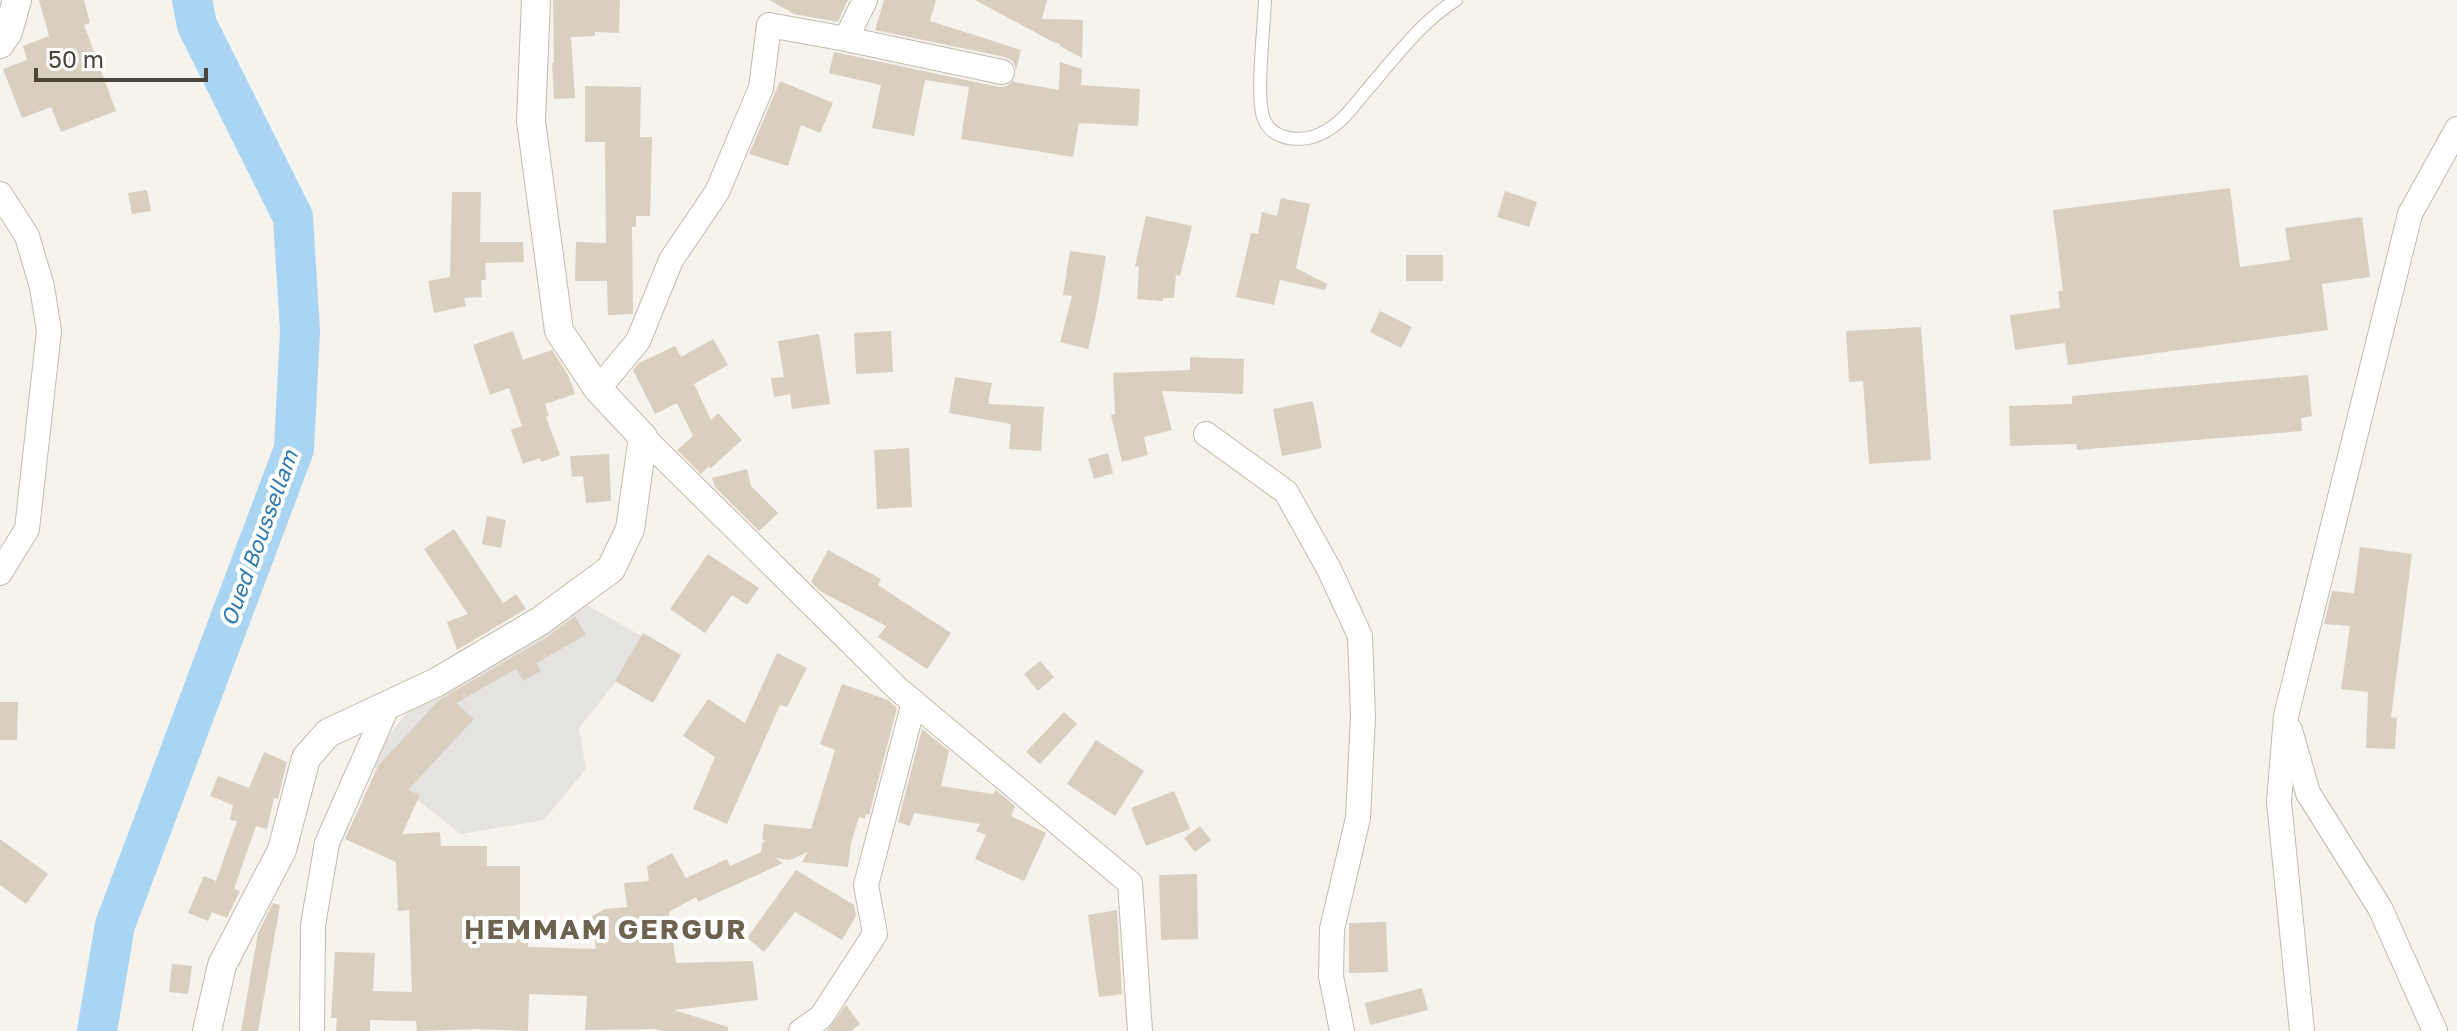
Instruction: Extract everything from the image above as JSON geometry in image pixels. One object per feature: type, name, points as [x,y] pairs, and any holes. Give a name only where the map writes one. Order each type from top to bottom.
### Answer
[{"type":"street","points":[[0,44],[8,32],[17,0]]},
{"type":"street","points":[[536,0],[531,121],[559,331],[598,389],[643,437],[914,702],[1130,883],[1140,1031]]},
{"type":"street","points":[[846,39],[865,0]]},
{"type":"street","points":[[598,389],[638,341],[671,260],[717,192],[761,88],[769,25],[1002,72]]},
{"type":"street","points":[[2302,1031],[2279,802],[2286,716],[2410,214],[2457,129]]},
{"type":"street","points":[[0,194],[27,236],[42,287],[49,331],[27,529],[0,573]]},
{"type":"street","points":[[1206,434],[1286,492],[1329,569],[1360,636],[1363,716],[1358,818],[1332,929],[1331,976],[1342,1031]]},
{"type":"street","points":[[207,1031],[222,965],[282,850],[306,758],[328,733],[437,682],[540,621],[611,569],[630,529],[643,437]]},
{"type":"street","points":[[801,1031],[821,1017],[875,934],[866,885],[914,702]]},
{"type":"street","points":[[312,1031],[313,925],[327,843],[388,705]]},
{"type":"street","points":[[2286,716],[2308,793],[2380,908],[2435,1031]]},
{"type":"lane","points":[[1265,0],[1263,117],[1271,130],[1284,138],[1303,139],[1325,132],[1340,121],[1412,40],[1456,0]]},
{"type":"shaded area","points":[[583,603],[649,640],[579,728],[586,769],[544,820],[461,834],[367,761],[417,701]]},
{"type":"building","points":[[39,0],[84,0],[90,23],[84,25],[116,111],[61,132],[51,107],[22,118],[3,69],[27,60],[23,46],[49,36]]},
{"type":"building","points":[[553,0],[620,0],[619,33],[595,32],[595,36],[571,37],[575,98],[554,99]]},
{"type":"building","points":[[769,0],[848,0],[838,22],[794,14]]},
{"type":"building","points":[[884,0],[936,0],[930,21],[1021,50],[1016,70],[1013,61],[1005,57],[875,30]]},
{"type":"building","points":[[975,0],[1047,0],[1042,19],[1083,20],[1082,58],[1060,44]]},
{"type":"building","points":[[834,52],[999,87],[1007,86],[1014,80],[1059,90],[1060,62],[1082,69],[1081,85],[1140,89],[1138,126],[1079,123],[1073,157],[961,139],[969,87],[925,80],[914,136],[872,128],[881,85],[829,73]]},
{"type":"building","points":[[780,81],[833,103],[820,133],[801,125],[788,166],[749,154]]},
{"type":"building","points":[[585,86],[641,87],[640,137],[652,137],[650,216],[636,216],[636,227],[632,227],[633,314],[608,315],[607,281],[575,281],[576,242],[606,243],[605,142],[585,142]]},
{"type":"building","points":[[2230,188],[2240,267],[2290,260],[2285,228],[2362,217],[2370,277],[2322,284],[2328,330],[2068,365],[2065,343],[2015,350],[2010,315],[2060,308],[2058,291],[2063,291],[2053,210]]},
{"type":"building","points":[[147,190],[151,211],[132,214],[128,193]]},
{"type":"building","points":[[1505,191],[1537,202],[1529,227],[1497,217]]},
{"type":"building","points":[[452,192],[481,192],[480,242],[523,242],[524,262],[485,263],[486,280],[481,280],[482,297],[464,298],[466,306],[434,313],[428,281],[450,277]]},
{"type":"building","points":[[1281,198],[1310,204],[1296,268],[1327,284],[1325,290],[1280,280],[1274,305],[1236,297],[1251,233],[1258,234],[1262,212],[1277,216]]},
{"type":"building","points":[[1146,216],[1192,226],[1180,276],[1176,275],[1174,298],[1163,298],[1163,301],[1137,299],[1139,267],[1135,266]]},
{"type":"building","points":[[1070,251],[1106,256],[1088,349],[1060,342],[1072,296],[1063,295]]},
{"type":"building","points":[[1406,255],[1443,255],[1443,281],[1406,281]]},
{"type":"building","points":[[1380,311],[1412,327],[1401,348],[1370,332]]},
{"type":"building","points":[[1921,327],[1931,460],[1869,464],[1863,381],[1849,382],[1846,331]]},
{"type":"building","points":[[513,331],[523,360],[552,350],[568,375],[575,394],[545,404],[549,416],[546,417],[560,455],[541,462],[540,458],[523,464],[511,430],[522,426],[509,388],[490,395],[473,345]]},
{"type":"building","points":[[891,331],[893,372],[856,374],[854,333]]},
{"type":"building","points":[[819,334],[830,404],[792,409],[790,394],[774,397],[771,378],[784,377],[778,341]]},
{"type":"building","points":[[713,339],[728,365],[694,384],[711,420],[718,413],[742,440],[701,474],[677,450],[693,436],[677,403],[655,414],[633,370],[639,363],[675,346],[681,357]]},
{"type":"building","points":[[1190,357],[1244,359],[1243,394],[1162,391],[1172,430],[1144,437],[1148,455],[1122,462],[1111,415],[1115,414],[1113,373],[1190,370]]},
{"type":"building","points":[[2308,375],[2312,416],[2301,418],[2302,431],[2077,450],[2076,444],[2010,446],[2009,406],[2072,404],[2072,396]]},
{"type":"building","points":[[955,377],[992,383],[988,404],[1044,407],[1041,451],[1009,449],[1011,424],[949,413]]},
{"type":"building","points":[[1313,401],[1322,448],[1282,456],[1273,409]]},
{"type":"building","points":[[909,448],[912,507],[877,509],[874,450]]},
{"type":"building","points":[[1108,453],[1113,473],[1094,479],[1088,459]]},
{"type":"building","points":[[609,454],[611,501],[586,503],[583,476],[572,477],[570,456]]},
{"type":"building","points":[[747,469],[751,486],[778,513],[759,531],[715,487],[712,478]]},
{"type":"building","points":[[487,516],[506,520],[501,548],[482,544]]},
{"type":"building","points":[[454,529],[503,603],[516,594],[526,609],[457,650],[447,622],[468,614],[424,549]]},
{"type":"building","points":[[2360,547],[2412,554],[2391,717],[2397,718],[2395,749],[2366,748],[2368,692],[2341,689],[2350,626],[2324,624],[2332,591],[2354,593]]},
{"type":"building","points":[[828,550],[881,579],[878,585],[951,633],[927,669],[878,637],[886,626],[820,591],[811,582]]},
{"type":"building","points":[[708,554],[759,588],[747,605],[732,595],[705,633],[670,609]]},
{"type":"building","points":[[575,616],[586,635],[536,663],[541,671],[523,681],[516,669],[456,703],[474,719],[408,790],[420,795],[402,834],[440,832],[441,846],[487,846],[487,866],[520,866],[520,928],[528,929],[528,947],[596,949],[592,916],[605,909],[627,907],[624,883],[649,881],[647,866],[672,853],[686,878],[727,859],[730,866],[761,852],[762,843],[766,841],[762,839],[764,824],[811,829],[835,750],[820,744],[842,684],[888,700],[897,708],[869,815],[866,814],[865,819],[859,817],[848,867],[802,862],[808,852],[790,860],[775,858],[783,863],[698,902],[696,897],[669,912],[676,963],[753,961],[758,1000],[674,1010],[728,1027],[728,1031],[585,1030],[587,996],[529,994],[528,1031],[417,1031],[416,1021],[370,1020],[370,1031],[336,1031],[337,1018],[331,1018],[335,952],[375,953],[373,991],[412,992],[409,910],[398,911],[396,862],[345,839],[378,766],[439,700],[549,636]]},
{"type":"building","points":[[643,633],[681,655],[653,703],[615,681]]},
{"type":"building","points":[[777,653],[807,668],[787,707],[780,705],[727,824],[693,809],[715,757],[683,736],[708,699],[745,723]]},
{"type":"building","points":[[1040,661],[1054,677],[1038,691],[1024,674]]},
{"type":"building","points":[[0,702],[18,702],[17,740],[0,740]]},
{"type":"building","points":[[1064,712],[1077,724],[1040,764],[1026,752]]},
{"type":"building","points":[[922,729],[949,751],[941,786],[993,794],[996,790],[1015,806],[1011,816],[1046,833],[1024,881],[975,859],[986,835],[976,831],[980,824],[914,813],[910,826],[898,822]]},
{"type":"building","points":[[1096,740],[1144,771],[1115,816],[1067,784]]},
{"type":"building","points":[[264,752],[287,762],[267,829],[256,826],[234,889],[240,891],[227,918],[212,912],[208,921],[188,913],[204,876],[216,881],[237,821],[230,820],[233,805],[210,796],[218,776],[249,788]]},
{"type":"building","points":[[1174,791],[1190,829],[1146,846],[1131,808]]},
{"type":"building","points":[[1200,826],[1211,840],[1195,852],[1184,838]]},
{"type":"building","points":[[0,839],[48,874],[26,904],[0,885]]},
{"type":"building","points":[[796,870],[854,905],[856,916],[842,940],[795,912],[764,952],[747,938]]},
{"type":"building","points":[[1197,874],[1198,939],[1161,940],[1159,875]]},
{"type":"building","points":[[273,903],[280,905],[258,1031],[241,1031],[258,933]]},
{"type":"building","points":[[1117,910],[1122,994],[1099,997],[1088,915]]},
{"type":"building","points":[[1386,922],[1388,972],[1349,973],[1349,923]]},
{"type":"building","points":[[172,964],[192,966],[188,994],[169,992]]},
{"type":"building","points":[[1422,988],[1428,1010],[1370,1025],[1365,1003]]},
{"type":"building","points":[[846,1005],[860,1024],[851,1031],[827,1031]]},
{"type":"waterway","name":"Oued Boussellam","points":[[97,1031],[115,925],[294,449],[300,331],[293,217],[197,25],[192,0]]},
{"type":"district","name":"ḤEMMAM GERGUR","points":[[606,929]]}]
